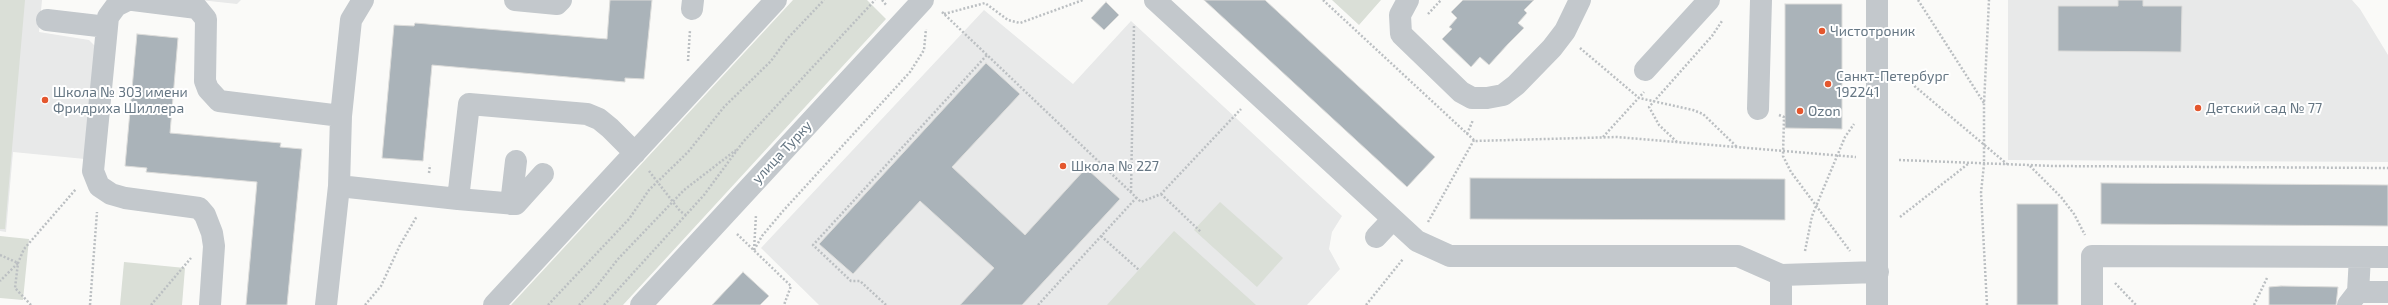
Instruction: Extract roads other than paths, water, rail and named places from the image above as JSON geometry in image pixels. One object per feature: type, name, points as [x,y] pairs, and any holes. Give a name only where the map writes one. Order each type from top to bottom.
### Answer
[{"type":"street","points":[[128,0],[116,6],[108,17],[96,179],[111,194],[125,198],[199,208],[205,215],[212,232],[214,246],[210,305]]},
{"type":"street","points":[[132,0],[197,8],[206,19],[205,82],[208,89],[219,101],[341,116]]},
{"type":"street","points":[[515,0],[557,4],[561,0]]},
{"type":"street","points":[[494,305],[776,0]]},
{"type":"street","points":[[1155,0],[1255,94],[1417,242],[1450,256],[1738,256],[1790,275],[1878,272]]},
{"type":"street","points":[[1408,0],[1400,15],[1401,34],[1461,92],[1472,98],[1487,98],[1503,95],[1516,85],[1552,48],[1562,34],[1580,0]]},
{"type":"street","points":[[1645,70],[1709,0]]},
{"type":"street","points":[[1758,109],[1761,0]]},
{"type":"street","points":[[1877,0],[1877,305]]},
{"type":"street","points":[[326,305],[339,186],[341,116],[351,20],[360,1]]},
{"type":"street","name":"улица Турку","points":[[641,305],[708,232],[931,5]]},
{"type":"street","points":[[48,20],[107,27]]},
{"type":"street","points":[[458,198],[469,104],[587,114],[599,119],[635,153]]},
{"type":"street","points":[[511,204],[516,162]]},
{"type":"street","points":[[339,186],[516,204],[543,174]]},
{"type":"street","points":[[1376,237],[1393,219]]},
{"type":"street","points":[[2092,305],[2092,256],[2388,257]]},
{"type":"street","points":[[2360,256],[2353,299],[2388,292]]},
{"type":"street","points":[[1781,305],[1790,275]]},
{"type":"place","name":"Чистотроник","points":[[1822,31]]},
{"type":"place","name":"Санкт-Петербург 192241","points":[[1828,84]]},
{"type":"place","name":"Школа № 303 имени Фридриха Шиллера","points":[[45,100]]},
{"type":"place","name":"Детский сад № 77","points":[[2198,108]]},
{"type":"place","name":"Ozon","points":[[1800,111]]},
{"type":"place","name":"Школа № 227","points":[[1063,166]]}]
